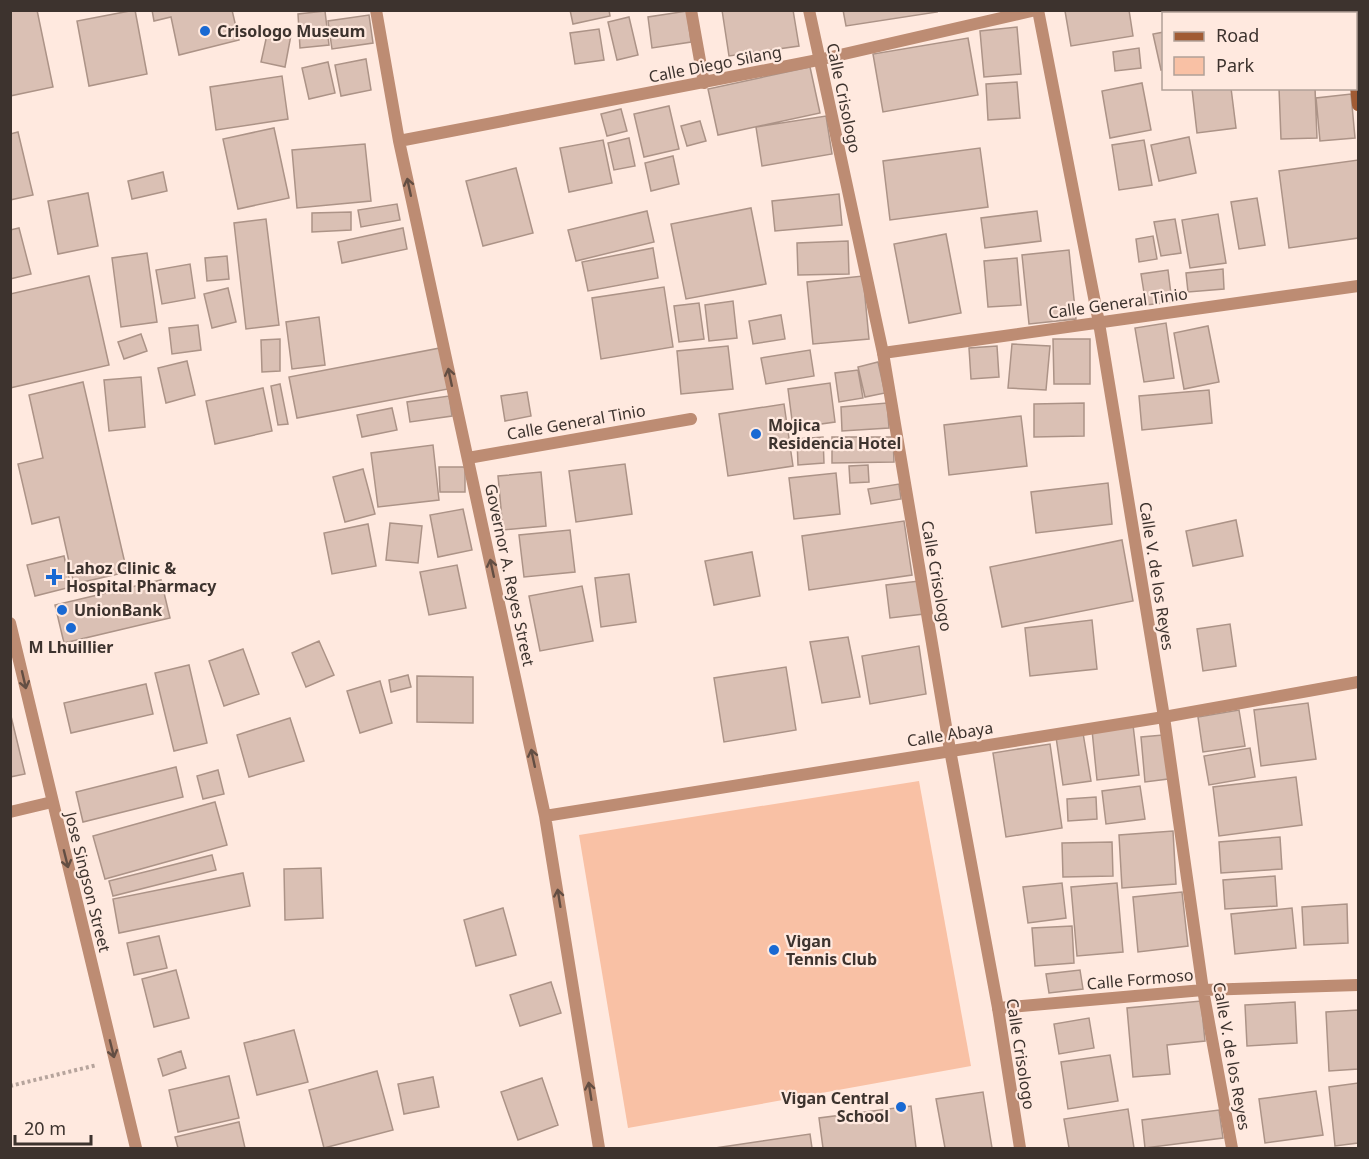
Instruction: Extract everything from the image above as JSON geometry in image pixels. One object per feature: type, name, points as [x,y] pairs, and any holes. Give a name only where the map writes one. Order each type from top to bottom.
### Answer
[{"type":"main road","points":[[1356,90],[1359,105]]},
{"type":"street","name":"Governor A. Reyes Street","points":[[376,10],[399,141],[545,816],[599,1149]]},
{"type":"street","points":[[691,10],[704,83]]},
{"type":"street","name":"Calle Crisologo","points":[[809,10],[883,353],[950,750],[998,1008],[1020,1149]]},
{"type":"street","name":"Calle Diego Silang","points":[[399,141],[818,60],[1037,10]]},
{"type":"street","name":"Calle V. de los Reyes","points":[[1037,10],[1099,323],[1164,717],[1203,990],[1232,1149]]},
{"type":"street","name":"Calle General Tinio","points":[[883,353],[1359,286]]},
{"type":"street","name":"Calle General Tinio","points":[[468,458],[691,418]]},
{"type":"street","name":"Jose Singson Street","points":[[10,623],[136,1149]]},
{"type":"street","name":"Calle Abaya","points":[[545,816],[1164,717],[1359,682]]},
{"type":"street","points":[[10,812],[52,802]]},
{"type":"street","name":"Calle Formoso","points":[[998,1008],[1203,990],[1359,985]]},
{"type":"path","points":[[10,1086],[114,1061]]},
{"type":"green space","name":"Vigan Tennis Club","points":[[919,781],[971,1066],[628,1128],[579,835]]},
{"type":"building","points":[[10,10],[37,10],[53,87],[10,96]]},
{"type":"building","points":[[135,10],[147,74],[89,86],[77,21]]},
{"type":"building","name":"Crisologo Museum","points":[[152,10],[232,10],[239,40],[179,55],[171,17],[154,21]]},
{"type":"building","points":[[570,10],[609,10],[610,16],[573,24]]},
{"type":"building","points":[[722,10],[793,10],[799,46],[729,56]]},
{"type":"building","points":[[843,10],[936,10],[937,12],[846,26]]},
{"type":"building","points":[[1129,10],[1133,36],[1071,46],[1065,11]]},
{"type":"building","points":[[1212,10],[1260,10],[1260,12],[1212,12]]},
{"type":"building","points":[[325,11],[329,45],[300,48],[298,14]]},
{"type":"building","points":[[687,11],[691,42],[652,48],[648,17]]},
{"type":"building","points":[[369,15],[373,43],[332,49],[328,21]]},
{"type":"building","points":[[629,17],[638,55],[617,60],[608,22]]},
{"type":"building","points":[[1017,27],[1021,74],[984,77],[980,31]]},
{"type":"building","points":[[599,29],[604,60],[575,64],[570,33]]},
{"type":"building","points":[[268,30],[291,35],[285,67],[261,62]]},
{"type":"building","points":[[1162,32],[1161,70],[1153,34]]},
{"type":"building","points":[[968,38],[978,95],[883,112],[873,54]]},
{"type":"building","points":[[1139,48],[1141,68],[1115,71],[1113,52]]},
{"type":"building","points":[[366,59],[371,90],[341,96],[335,65]]},
{"type":"building","points":[[328,62],[335,93],[309,99],[302,68]]},
{"type":"building","points":[[810,67],[820,113],[718,135],[708,89]]},
{"type":"building","points":[[282,76],[288,119],[216,130],[210,87]]},
{"type":"building","points":[[1017,82],[1020,118],[988,120],[986,84]]},
{"type":"building","points":[[1142,83],[1151,130],[1110,138],[1102,91]]},
{"type":"building","points":[[1192,90],[1231,90],[1236,128],[1197,133]]},
{"type":"building","points":[[1279,90],[1315,90],[1317,138],[1281,139]]},
{"type":"building","points":[[1351,94],[1355,138],[1320,141],[1316,98]]},
{"type":"building","points":[[669,106],[679,149],[644,157],[634,114]]},
{"type":"building","points":[[621,109],[627,131],[607,136],[601,114]]},
{"type":"building","points":[[826,116],[832,154],[762,166],[756,127]]},
{"type":"building","points":[[700,121],[706,141],[687,146],[681,126]]},
{"type":"building","points":[[274,128],[289,198],[238,209],[223,139]]},
{"type":"building","points":[[18,132],[33,195],[10,200],[10,134]]},
{"type":"building","points":[[1189,137],[1196,173],[1159,181],[1151,145]]},
{"type":"building","points":[[629,138],[635,166],[614,170],[608,143]]},
{"type":"building","points":[[603,140],[612,183],[569,192],[560,148]]},
{"type":"building","points":[[1144,140],[1152,185],[1119,190],[1112,145]]},
{"type":"building","points":[[365,144],[371,201],[297,208],[292,150]]},
{"type":"building","points":[[980,148],[988,207],[890,220],[883,161]]},
{"type":"building","points":[[673,156],[679,184],[651,191],[645,163]]},
{"type":"building","points":[[1358,160],[1358,238],[1289,248],[1279,171]]},
{"type":"building","points":[[516,168],[533,233],[483,246],[466,181]]},
{"type":"building","points":[[163,172],[167,191],[132,199],[128,181]]},
{"type":"building","points":[[88,193],[98,246],[58,254],[48,201]]},
{"type":"building","points":[[839,194],[842,225],[775,231],[772,201]]},
{"type":"building","points":[[1257,198],[1265,245],[1239,249],[1231,202]]},
{"type":"building","points":[[397,204],[400,220],[361,227],[358,210]]},
{"type":"building","points":[[751,208],[766,284],[686,299],[671,224]]},
{"type":"building","points":[[647,211],[654,242],[576,261],[568,230]]},
{"type":"building","points":[[1037,211],[1041,241],[985,248],[981,218]]},
{"type":"building","points":[[351,212],[351,230],[312,232],[312,213]]},
{"type":"building","points":[[1218,214],[1226,263],[1190,268],[1182,220]]},
{"type":"building","points":[[266,219],[279,325],[246,329],[234,223]]},
{"type":"building","points":[[1175,219],[1181,253],[1161,256],[1154,222]]},
{"type":"building","points":[[19,228],[31,274],[10,279],[10,230]]},
{"type":"building","points":[[403,228],[407,249],[342,263],[338,242]]},
{"type":"building","points":[[946,234],[961,313],[909,323],[894,244]]},
{"type":"building","points":[[1153,236],[1157,259],[1139,262],[1136,239]]},
{"type":"building","points":[[848,241],[849,274],[798,275],[797,243]]},
{"type":"building","points":[[653,248],[658,278],[588,291],[582,262]]},
{"type":"building","points":[[1069,250],[1076,319],[1029,324],[1022,255]]},
{"type":"building","points":[[147,253],[157,322],[121,327],[112,258]]},
{"type":"building","points":[[227,256],[229,279],[207,281],[205,258]]},
{"type":"building","points":[[1017,258],[1021,305],[988,307],[984,261]]},
{"type":"building","points":[[190,264],[195,298],[162,304],[156,270]]},
{"type":"building","points":[[1223,269],[1224,289],[1188,292],[1186,273]]},
{"type":"building","points":[[1168,270],[1172,302],[1146,305],[1141,274]]},
{"type":"building","points":[[89,276],[109,365],[10,388],[10,294]]},
{"type":"building","points":[[863,276],[869,339],[813,344],[807,282]]},
{"type":"building","points":[[664,287],[673,347],[601,359],[592,298]]},
{"type":"building","points":[[228,288],[236,322],[212,328],[204,294]]},
{"type":"building","points":[[733,301],[737,338],[709,341],[705,305]]},
{"type":"building","points":[[699,303],[704,339],[679,342],[674,306]]},
{"type":"building","points":[[781,315],[785,339],[753,344],[749,321]]},
{"type":"building","points":[[319,317],[325,365],[292,369],[286,322]]},
{"type":"building","points":[[1166,323],[1174,378],[1144,382],[1135,328]]},
{"type":"building","points":[[198,325],[201,350],[172,354],[169,328]]},
{"type":"building","points":[[1208,326],[1219,382],[1184,389],[1174,333]]},
{"type":"building","points":[[141,334],[147,351],[124,359],[118,342]]},
{"type":"building","points":[[280,339],[280,371],[262,372],[261,340]]},
{"type":"building","points":[[1053,339],[1090,339],[1090,384],[1054,384]]},
{"type":"building","points":[[1012,344],[1050,346],[1046,390],[1008,388]]},
{"type":"building","points":[[728,346],[733,389],[681,394],[677,351]]},
{"type":"building","points":[[997,346],[999,377],[971,379],[969,348]]},
{"type":"building","points":[[440,348],[448,389],[297,418],[289,377]]},
{"type":"building","points":[[810,350],[814,376],[766,384],[761,358]]},
{"type":"building","points":[[187,361],[195,395],[166,403],[158,368]]},
{"type":"building","points":[[878,362],[885,393],[865,397],[858,367]]},
{"type":"building","points":[[858,370],[863,398],[839,402],[835,373]]},
{"type":"building","points":[[141,377],[145,427],[109,431],[104,380]]},
{"type":"building","points":[[83,382],[127,572],[74,584],[59,517],[32,524],[18,464],[43,458],[29,395]]},
{"type":"building","points":[[830,383],[835,422],[793,428],[788,389]]},
{"type":"building","points":[[280,384],[288,424],[278,425],[271,386]]},
{"type":"building","points":[[263,388],[272,431],[215,444],[206,401]]},
{"type":"building","points":[[1209,390],[1212,423],[1142,430],[1139,396]]},
{"type":"building","points":[[527,392],[531,416],[505,421],[501,396]]},
{"type":"building","points":[[449,396],[452,416],[410,422],[407,402]]},
{"type":"building","points":[[887,403],[889,428],[842,431],[841,407]]},
{"type":"building","points":[[1084,403],[1084,436],[1034,437],[1034,404]]},
{"type":"building","points":[[784,404],[793,466],[728,476],[719,414]]},
{"type":"building","points":[[392,408],[397,430],[362,437],[357,415]]},
{"type":"building","points":[[1021,416],[1027,466],[949,475],[944,425]]},
{"type":"building","points":[[823,437],[824,463],[798,465],[797,439]]},
{"type":"building","points":[[832,437],[893,437],[894,462],[832,463]]},
{"type":"building","points":[[433,445],[439,500],[378,507],[371,453]]},
{"type":"building","points":[[625,464],[632,514],[576,522],[569,471]]},
{"type":"building","points":[[868,465],[869,482],[850,483],[849,466]]},
{"type":"building","points":[[439,467],[465,467],[465,492],[440,492]]},
{"type":"building","points":[[363,469],[375,514],[345,522],[333,477]]},
{"type":"building","points":[[541,472],[546,526],[503,530],[498,476]]},
{"type":"building","points":[[836,473],[840,514],[794,519],[789,478]]},
{"type":"building","points":[[1108,483],[1112,524],[1036,533],[1031,492]]},
{"type":"building","points":[[899,484],[901,499],[871,504],[868,489]]},
{"type":"building","points":[[463,509],[472,550],[438,557],[430,515]]},
{"type":"building","points":[[1236,520],[1243,556],[1193,566],[1186,531]]},
{"type":"building","points":[[904,521],[912,575],[809,590],[802,536]]},
{"type":"building","points":[[390,523],[422,526],[418,563],[386,560]]},
{"type":"building","points":[[368,524],[376,566],[332,574],[324,533]]},
{"type":"building","points":[[570,530],[575,572],[524,577],[519,535]]},
{"type":"building","points":[[1122,540],[1133,601],[1002,627],[990,567]]},
{"type":"building","points":[[752,552],[760,596],[714,605],[705,561]]},
{"type":"building","points":[[64,556],[71,587],[35,596],[27,565]]},
{"type":"building","points":[[457,565],[466,608],[429,615],[420,572]]},
{"type":"building","points":[[629,574],[636,622],[601,627],[595,578]]},
{"type":"building","points":[[161,580],[170,618],[64,643],[55,605]]},
{"type":"building","points":[[919,581],[924,614],[890,618],[886,585]]},
{"type":"building","points":[[582,586],[593,641],[540,651],[529,596]]},
{"type":"building","points":[[1092,620],[1097,669],[1030,676],[1025,628]]},
{"type":"building","points":[[1230,624],[1236,666],[1203,671],[1197,629]]},
{"type":"building","points":[[848,637],[860,697],[822,703],[810,642]]},
{"type":"building","points":[[319,641],[334,675],[306,687],[292,653]]},
{"type":"building","points":[[919,646],[926,694],[870,704],[862,656]]},
{"type":"building","points":[[243,649],[259,694],[224,706],[209,661]]},
{"type":"building","points":[[189,665],[207,743],[174,751],[155,673]]},
{"type":"building","points":[[786,667],[796,730],[724,742],[714,678]]},
{"type":"building","points":[[408,675],[411,687],[391,692],[389,680]]},
{"type":"building","points":[[417,676],[473,677],[473,723],[417,722]]},
{"type":"building","points":[[380,681],[392,723],[360,733],[347,691]]},
{"type":"building","points":[[146,684],[153,714],[71,733],[64,703]]},
{"type":"building","points":[[1308,703],[1316,759],[1261,766],[1254,710]]},
{"type":"building","points":[[1239,710],[1245,746],[1203,752],[1198,717]]},
{"type":"building","points":[[10,712],[25,774],[10,777]]},
{"type":"building","points":[[290,718],[304,761],[249,777],[237,735]]},
{"type":"building","points":[[1133,725],[1139,775],[1097,780],[1092,730]]},
{"type":"building","points":[[1083,733],[1091,781],[1063,785],[1056,737]]},
{"type":"building","points":[[1163,735],[1168,779],[1145,782],[1141,737]]},
{"type":"building","points":[[1050,744],[1062,828],[1006,837],[993,753]]},
{"type":"building","points":[[1250,748],[1255,777],[1209,785],[1204,756]]},
{"type":"building","points":[[176,767],[183,797],[83,822],[76,792]]},
{"type":"building","points":[[218,770],[224,794],[203,799],[197,776]]},
{"type":"building","points":[[1296,777],[1302,825],[1219,836],[1213,787]]},
{"type":"building","points":[[1140,786],[1145,819],[1106,824],[1102,791]]},
{"type":"building","points":[[1096,797],[1097,819],[1068,821],[1067,799]]},
{"type":"building","points":[[215,802],[227,845],[105,879],[93,836]]},
{"type":"building","points":[[1173,831],[1176,884],[1122,888],[1119,835]]},
{"type":"building","points":[[1280,837],[1282,869],[1221,873],[1219,842]]},
{"type":"building","points":[[1112,842],[1113,876],[1063,877],[1062,843]]},
{"type":"building","points":[[212,855],[216,870],[113,896],[109,881]]},
{"type":"building","points":[[321,868],[323,918],[285,920],[284,869]]},
{"type":"building","points":[[243,873],[250,906],[119,933],[113,899]]},
{"type":"building","points":[[1275,876],[1277,906],[1225,909],[1223,880]]},
{"type":"building","points":[[1062,883],[1066,918],[1028,923],[1023,887]]},
{"type":"building","points":[[1117,883],[1123,952],[1077,956],[1071,887]]},
{"type":"building","points":[[1182,892],[1188,946],[1138,952],[1133,897]]},
{"type":"building","points":[[1347,904],[1348,943],[1304,945],[1302,907]]},
{"type":"building","points":[[503,908],[516,955],[476,966],[464,920]]},
{"type":"building","points":[[1292,908],[1296,948],[1235,954],[1231,914]]},
{"type":"building","points":[[1072,926],[1074,963],[1035,966],[1032,928]]},
{"type":"building","points":[[159,936],[167,968],[134,975],[127,943]]},
{"type":"building","points":[[176,970],[189,1018],[154,1027],[142,979]]},
{"type":"building","points":[[1080,970],[1083,989],[1049,993],[1046,974]]},
{"type":"building","points":[[551,982],[561,1013],[520,1026],[510,995]]},
{"type":"building","points":[[1201,1001],[1205,1041],[1167,1045],[1170,1074],[1133,1077],[1127,1008]]},
{"type":"building","points":[[1295,1002],[1297,1043],[1247,1046],[1245,1005]]},
{"type":"building","points":[[1358,1010],[1358,1069],[1329,1071],[1326,1012]]},
{"type":"building","points":[[1089,1018],[1094,1048],[1059,1054],[1054,1024]]},
{"type":"building","points":[[294,1030],[308,1082],[257,1095],[244,1043]]},
{"type":"building","points":[[181,1051],[186,1068],[163,1076],[158,1059]]},
{"type":"building","points":[[1110,1055],[1118,1101],[1068,1109],[1061,1062]]},
{"type":"building","points":[[377,1071],[393,1130],[324,1148],[309,1090]]},
{"type":"building","points":[[229,1076],[239,1118],[178,1132],[169,1090]]},
{"type":"building","points":[[433,1077],[439,1107],[404,1114],[398,1084]]},
{"type":"building","points":[[542,1078],[558,1125],[518,1140],[501,1092]]},
{"type":"building","points":[[1358,1083],[1358,1143],[1335,1146],[1329,1087]]},
{"type":"building","points":[[1316,1091],[1323,1135],[1265,1143],[1259,1099]]},
{"type":"building","points":[[983,1092],[992,1148],[945,1148],[936,1099]]},
{"type":"building","points":[[911,1106],[916,1148],[823,1148],[819,1118]]},
{"type":"building","points":[[1128,1109],[1134,1148],[1069,1148],[1064,1119]]},
{"type":"building","points":[[1219,1110],[1223,1138],[1145,1148],[1142,1120]]},
{"type":"building","points":[[239,1122],[245,1148],[178,1148],[175,1137]]},
{"type":"building","points":[[810,1134],[812,1148],[715,1148]]},
{"type":"place","name":"Crisologo Museum","points":[[205,31]]},
{"type":"place","name":"Mojica Residencia Hotel","points":[[756,434]]},
{"type":"place","name":"Lahoz Clinic & Hospital Pharmacy","points":[[54,577]]},
{"type":"place","name":"UnionBank","points":[[62,610]]},
{"type":"place","name":"M Lhuillier","points":[[71,628]]},
{"type":"place","name":"Vigan Tennis Club","points":[[774,950]]},
{"type":"place","name":"Vigan Central School","points":[[901,1107]]}]
